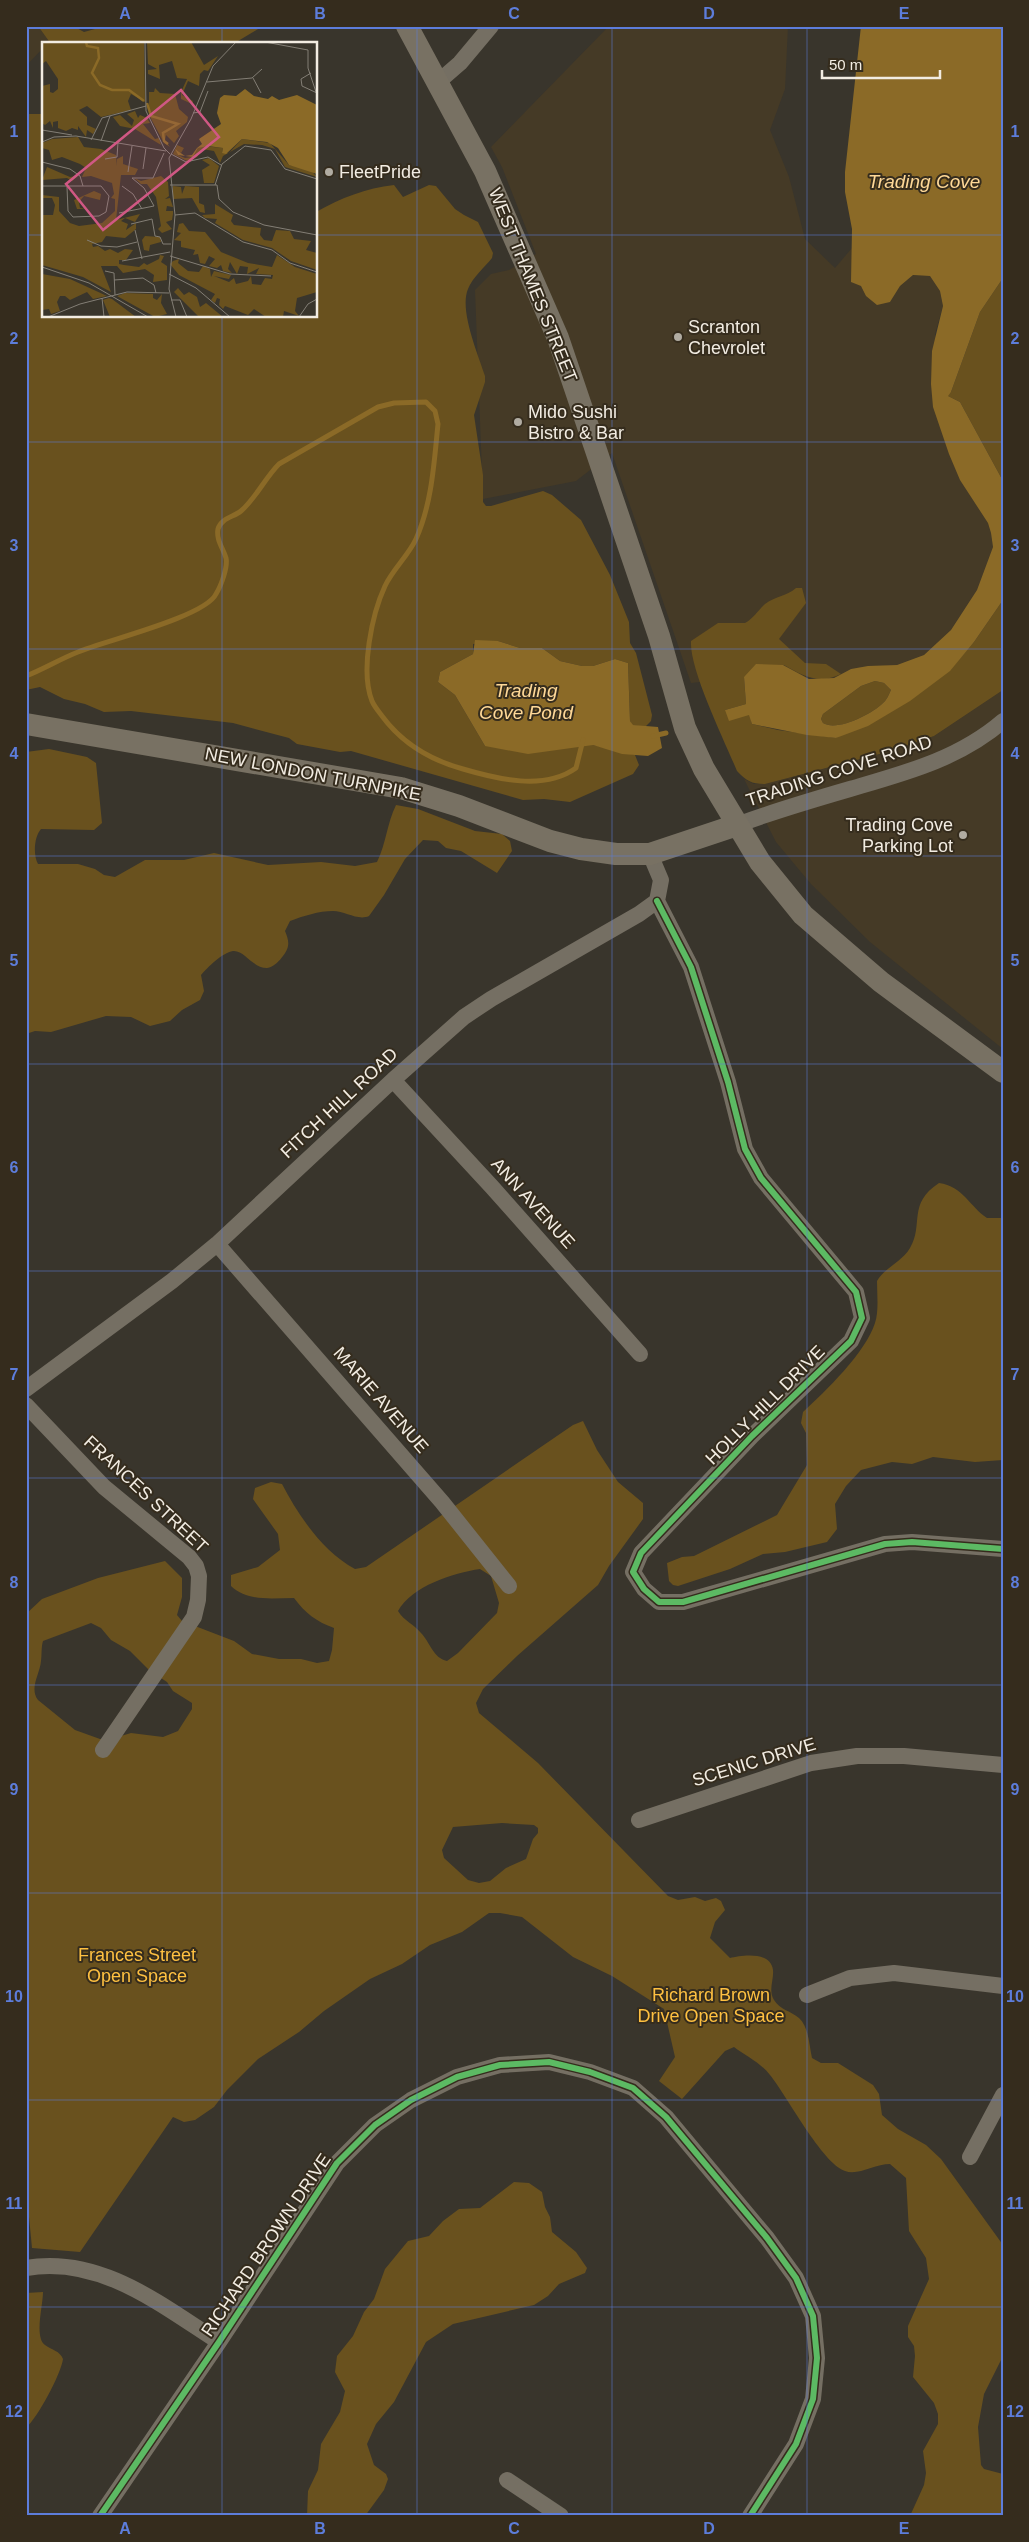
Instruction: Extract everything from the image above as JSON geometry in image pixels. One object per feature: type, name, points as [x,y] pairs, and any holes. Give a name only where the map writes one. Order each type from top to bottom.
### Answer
[{"type":"main road","name":"WEST THAMES STREET","points":[[407,26],[485,171],[558,338],[659,636],[685,728],[704,769],[760,862],[803,915],[881,982],[1003,1072]]},
{"type":"main road","name":"NEW LONDON TURNPIKE","points":[[26,724],[401,788],[459,806],[550,842],[616,854],[650,854],[737,825]]},
{"type":"street","points":[[437,83],[466,57],[491,26]]},
{"type":"street","name":"TRADING COVE ROAD","points":[[737,825],[779,809],[915,770],[942,760],[971,745],[1003,720]]},
{"type":"street","points":[[650,854],[661,880],[657,901]]},
{"type":"street","name":"FITCH HILL ROAD","points":[[26,1389],[172,1281],[217,1244],[393,1080],[464,1017],[490,999],[639,914],[657,901]]},
{"type":"street","name":"HOLLY HILL DRIVE","points":[[657,901],[691,967],[728,1082],[745,1149],[762,1178],[856,1292],[862,1318],[852,1341],[752,1436],[641,1553],[633,1572],[644,1589],[659,1602],[683,1602],[885,1544],[912,1542],[1003,1549]]},
{"type":"street","name":"ANN AVENUE","points":[[393,1080],[492,1186],[640,1354]]},
{"type":"street","name":"MARIE AVENUE","points":[[217,1244],[442,1502],[509,1586]]},
{"type":"street","name":"FRANCES STREET","points":[[26,1405],[96,1478],[189,1557],[198,1570],[200,1587],[194,1617],[103,1750]]},
{"type":"street","name":"SCENIC DRIVE","points":[[639,1820],[811,1763],[857,1756],[904,1756],[1003,1765]]},
{"type":"street","points":[[807,1995],[850,1978],[894,1973],[1003,1986]]},
{"type":"street","name":"RICHARD BROWN DRIVE","points":[[100,2516],[219,2342],[337,2163],[375,2125],[411,2100],[458,2077],[500,2065],[548,2062],[590,2072],[633,2088],[666,2116],[767,2238],[796,2278],[813,2316],[817,2358],[814,2399],[796,2444],[750,2516]]},
{"type":"street","points":[[970,2157],[1003,2095]]},
{"type":"street","points":[[26,2268],[62,2266],[116,2279],[141,2292],[219,2342]]},
{"type":"street","points":[[508,2480],[561,2516]]},
{"type":"shaded area","points":[[26,26],[38,26],[49,41],[42,42],[42,49],[26,66]]},
{"type":"shaded area","points":[[609,26],[788,26],[785,89],[770,130],[789,177],[805,239],[835,268],[852,248],[852,264],[866,296],[890,302],[900,286],[913,275],[930,276],[940,291],[943,306],[935,334],[991,533],[993,547],[977,590],[951,630],[924,655],[897,665],[851,669],[834,678],[744,677],[691,683],[612,453],[576,481],[483,499],[475,290],[491,274],[509,270],[536,254],[502,167],[491,147]]},
{"type":"shaded area","points":[[1003,690],[1003,1049],[870,942],[811,884],[776,842],[744,779],[754,784],[765,784],[891,751],[934,736]]},
{"type":"green space","points":[[38,26],[73,26],[84,32],[106,26],[263,26],[236,42],[50,42]]},
{"type":"green space","points":[[26,114],[42,114],[42,318],[318,318],[318,211],[344,198],[364,191],[394,185],[403,197],[429,185],[436,186],[455,209],[478,222],[493,253],[492,258],[470,285],[466,298],[470,332],[485,376],[485,382],[474,415],[483,475],[483,502],[486,506],[491,506],[543,491],[552,495],[581,520],[610,575],[629,622],[630,643],[636,653],[652,715],[651,721],[645,727],[632,725],[630,721],[628,663],[615,659],[593,666],[582,666],[560,661],[542,648],[520,648],[498,641],[473,644],[473,654],[440,672],[438,682],[455,695],[485,746],[593,745],[635,755],[639,765],[633,774],[570,802],[544,799],[523,800],[351,751],[340,752],[297,744],[289,738],[233,723],[131,711],[104,712],[85,704],[64,699],[40,687],[26,690]]},
{"type":"green space","points":[[1003,278],[1003,481],[960,402],[946,395],[951,392],[980,312]]},
{"type":"green space","points":[[796,588],[802,588],[806,603],[779,639],[805,663],[826,664],[841,674],[825,679],[811,678],[784,665],[744,677],[746,704],[725,710],[750,714],[752,724],[778,730],[836,738],[949,671],[974,642],[1003,600],[1003,690],[934,736],[891,751],[765,784],[750,781],[737,771],[709,706],[696,669],[691,641],[718,623],[745,623],[765,604]]},
{"type":"green space","points":[[875,681],[884,683],[891,690],[886,700],[878,707],[863,717],[845,724],[829,725],[823,723],[821,719],[823,714],[861,686]]},
{"type":"green space","points":[[49,749],[87,757],[96,763],[102,823],[94,830],[41,829],[35,846],[35,856],[38,864],[78,864],[95,869],[104,875],[115,877],[145,860],[184,860],[214,853],[268,865],[321,862],[355,866],[377,862],[396,805],[418,809],[475,831],[502,834],[510,841],[512,851],[497,873],[461,851],[446,848],[438,841],[423,840],[405,859],[369,916],[356,917],[338,911],[328,911],[290,921],[285,931],[288,940],[287,949],[274,966],[267,968],[257,965],[237,951],[224,954],[201,975],[204,991],[200,1000],[182,1010],[170,1021],[150,1026],[131,1017],[106,1016],[51,1032],[35,1031],[26,1034],[26,752]]},
{"type":"green space","points":[[939,1183],[960,1192],[987,1218],[1003,1218],[1003,1460],[975,1462],[933,1457],[912,1464],[892,1462],[861,1470],[846,1486],[835,1504],[837,1529],[827,1542],[785,1552],[763,1554],[730,1569],[678,1586],[673,1585],[669,1581],[667,1563],[682,1557],[694,1556],[777,1515],[807,1465],[806,1433],[801,1423],[803,1412],[844,1371],[863,1346],[875,1323],[878,1302],[877,1281],[884,1272],[907,1253],[914,1239],[919,1206],[929,1191]]},
{"type":"green space","points":[[583,1421],[597,1450],[618,1482],[643,1503],[643,1519],[609,1566],[598,1585],[517,1656],[483,1689],[476,1703],[479,1713],[538,1763],[668,1896],[678,1900],[695,1897],[705,1901],[716,1898],[721,1901],[725,1910],[715,1922],[710,1938],[730,1958],[748,1955],[762,1957],[771,1964],[773,1970],[772,1996],[779,2006],[799,2018],[805,2026],[812,2058],[821,2063],[838,2063],[873,2085],[879,2094],[882,2115],[898,2129],[926,2145],[941,2159],[1003,2245],[1003,2356],[984,2394],[978,2427],[981,2465],[984,2469],[1003,2474],[1003,2516],[910,2516],[924,2485],[926,2473],[923,2451],[938,2424],[938,2414],[934,2403],[913,2377],[915,2356],[914,2346],[908,2337],[908,2326],[929,2279],[926,2258],[909,2231],[906,2178],[890,2164],[855,2172],[845,2171],[836,2165],[816,2143],[766,2071],[758,2063],[734,2047],[725,2051],[682,2099],[659,2081],[675,2057],[664,2009],[612,1976],[573,1957],[522,1917],[489,1913],[462,1932],[430,1945],[402,1964],[370,1979],[324,2011],[299,2032],[258,2059],[227,2090],[214,2107],[195,2120],[184,2122],[173,2117],[80,2252],[32,2248],[26,2186],[26,1614],[42,1599],[98,1578],[165,1561],[182,1578],[182,1597],[177,1615],[182,1621],[234,1641],[252,1654],[279,1659],[301,1659],[317,1663],[329,1661],[334,1628],[312,1616],[294,1598],[253,1597],[245,1595],[231,1586],[231,1575],[258,1567],[280,1550],[278,1534],[253,1499],[255,1488],[271,1482],[282,1484],[312,1532],[332,1553],[355,1569],[366,1567],[573,1425]],"holes":[[[480,1569],[491,1576],[499,1603],[497,1613],[458,1653],[447,1661],[438,1657],[418,1630],[398,1611],[413,1594],[434,1582],[446,1577]],[[91,1623],[101,1628],[111,1640],[130,1651],[149,1670],[167,1682],[173,1691],[192,1703],[192,1709],[178,1731],[163,1737],[131,1733],[111,1739],[100,1739],[75,1730],[38,1700],[36,1695],[35,1686],[43,1641]],[[502,1823],[534,1825],[538,1828],[538,1833],[533,1839],[526,1859],[506,1868],[490,1881],[479,1883],[468,1880],[444,1858],[442,1850],[453,1827]]]},
{"type":"green space","points":[[514,2182],[529,2183],[542,2192],[545,2207],[550,2217],[552,2232],[576,2252],[587,2268],[585,2273],[559,2284],[548,2296],[534,2305],[453,2324],[426,2342],[394,2402],[376,2424],[367,2444],[374,2465],[386,2474],[388,2479],[384,2490],[365,2516],[307,2516],[308,2491],[318,2470],[321,2444],[340,2412],[345,2391],[335,2372],[337,2356],[353,2336],[364,2312],[374,2299],[385,2269],[408,2241],[429,2236],[443,2221],[459,2209],[480,2208]]},
{"type":"green space","points":[[43,2292],[40,2335],[45,2345],[58,2352],[63,2359],[58,2375],[48,2395],[37,2415],[26,2428],[26,2293]]},
{"type":"water","name":"Trading Cove","points":[[861,26],[1003,26],[1003,278],[980,312],[948,396],[960,402],[1003,481],[1003,600],[974,642],[950,671],[910,701],[868,726],[836,738],[807,735],[752,724],[749,715],[729,721],[725,710],[746,704],[744,677],[756,664],[783,665],[809,679],[834,678],[851,669],[868,666],[897,665],[924,655],[951,630],[977,590],[993,547],[988,523],[960,480],[933,407],[931,384],[932,351],[943,306],[940,291],[930,276],[913,275],[900,286],[890,302],[877,305],[866,296],[861,286],[851,282],[852,229],[845,192],[845,172]],"holes":[[[875,681],[884,683],[891,690],[888,697],[871,712],[845,724],[829,725],[823,723],[821,719],[823,714],[861,686]]]},
{"type":"water","name":"Trading Cove Pond","points":[[475,640],[498,641],[520,648],[542,648],[560,661],[582,666],[593,666],[615,659],[628,663],[630,721],[633,725],[658,727],[662,748],[648,756],[622,754],[593,745],[528,754],[485,746],[455,695],[438,682],[440,672],[473,654]]},
{"type":"waterway","points":[[26,676],[91,647],[174,620],[208,603],[218,591],[226,566],[226,558],[218,537],[220,525],[246,506],[279,464],[378,407],[394,403],[426,402],[435,411],[438,424],[432,483],[426,511],[416,539],[388,580],[376,612],[367,659],[369,689],[373,703],[398,734],[428,755],[463,769],[505,779],[535,781],[563,775],[576,768],[583,740]]},
{"type":"waterway","points":[[653,736],[666,733]]},
{"type":"cycle path","points":[[657,901],[691,967],[728,1082],[745,1149],[761,1178],[856,1292],[862,1318],[851,1341],[752,1436],[641,1553],[633,1572],[644,1589],[659,1602],[683,1602],[885,1544],[912,1542],[1003,1549]]},
{"type":"cycle path","points":[[100,2516],[219,2342],[337,2163],[375,2125],[411,2100],[457,2077],[500,2065],[549,2062],[590,2072],[633,2088],[666,2117],[767,2238],[796,2278],[813,2316],[817,2358],[813,2399],[796,2444],[750,2516]]},
{"type":"place","name":"FleetPride","points":[[329,172]]},
{"type":"place","name":"Scranton Chevrolet","points":[[678,337]]},
{"type":"place","name":"Mido Sushi Bistro & Bar","points":[[518,422]]},
{"type":"place","name":"Trading Cove Parking Lot","points":[[963,835]]},
{"type":"park label","name":"Frances Street Open Space","points":[[137,1965]]},
{"type":"park label","name":"Richard Brown Drive Open Space","points":[[711,2005]]}]
